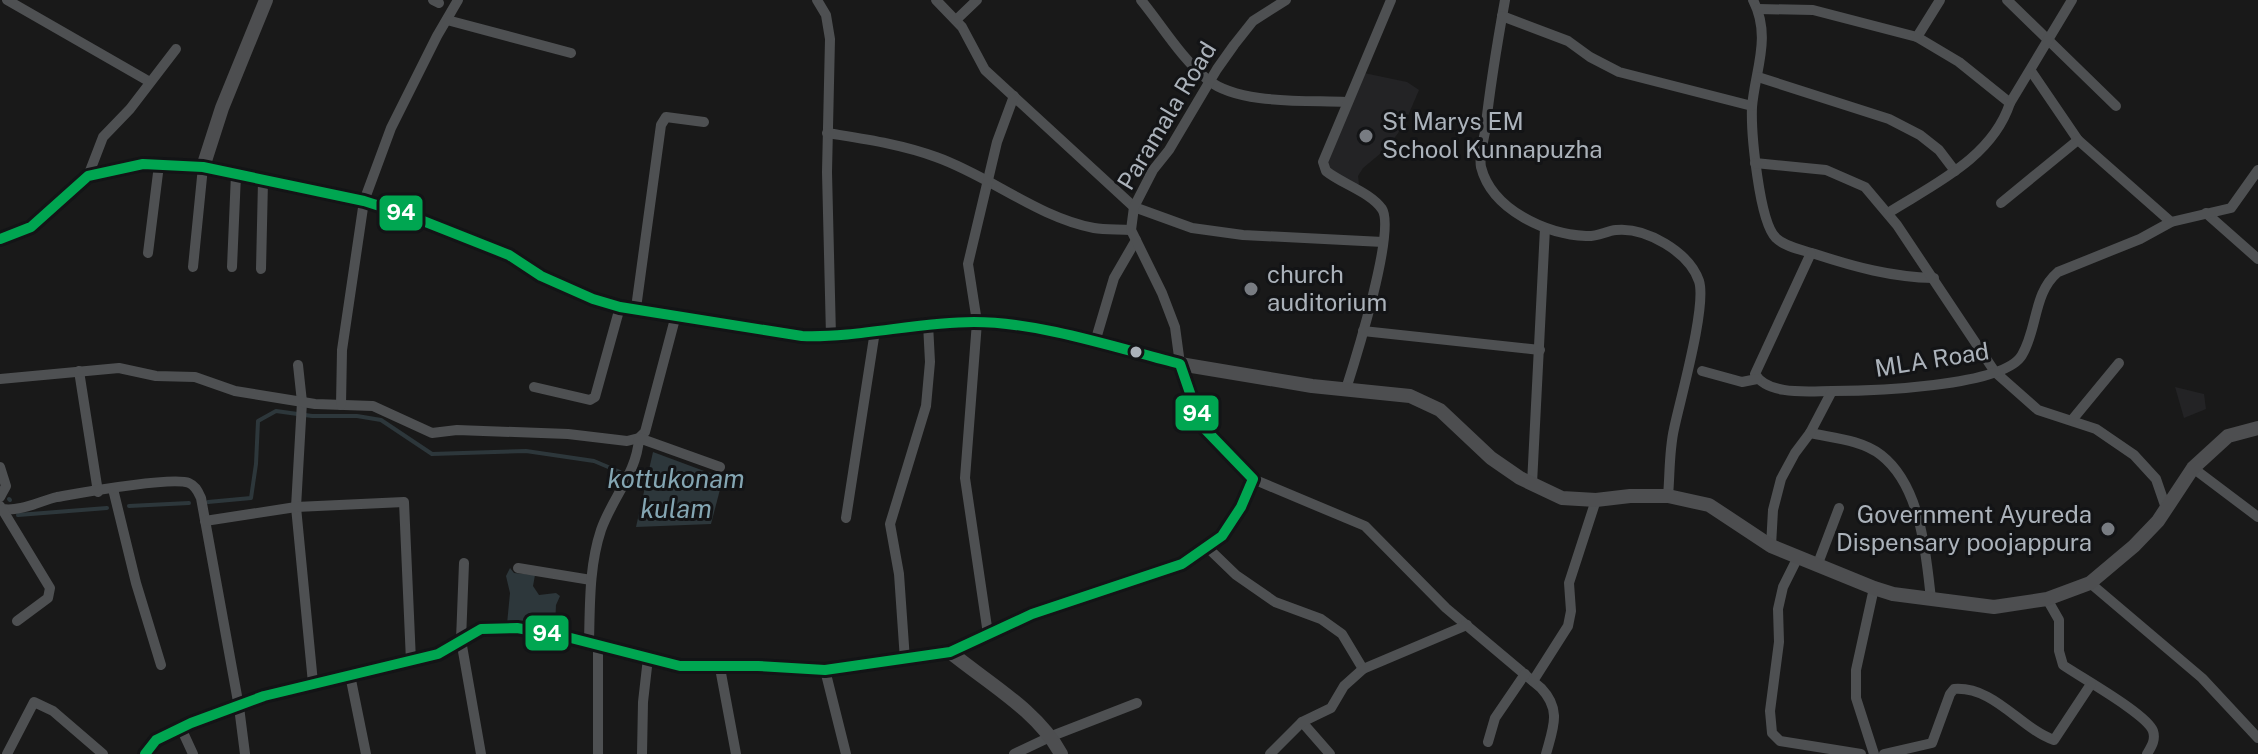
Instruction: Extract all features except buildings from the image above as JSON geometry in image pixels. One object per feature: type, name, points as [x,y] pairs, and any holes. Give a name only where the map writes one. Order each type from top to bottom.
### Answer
[{"type":"street","points":[[7,0],[150,82]]},
{"type":"street","points":[[193,267],[203,167],[222,108],[266,0]]},
{"type":"street","points":[[341,405],[342,350],[364,201],[391,128],[458,0]]},
{"type":"street","points":[[817,0],[826,15],[830,39],[827,133],[831,336]]},
{"type":"street","points":[[936,0],[956,20],[985,70],[1134,207],[1192,228],[1243,235],[1383,242]]},
{"type":"street","points":[[956,20],[977,0]]},
{"type":"street","points":[[1141,0],[1184,57],[1210,82],[1244,95],[1346,102]]},
{"type":"street","name":"Paramala Road","points":[[1134,235],[1134,207],[1153,170],[1169,150],[1217,69],[1253,21],[1286,0]]},
{"type":"street","points":[[1346,389],[1363,331],[1386,219],[1381,207],[1339,182],[1326,171],[1323,162],[1391,0]]},
{"type":"street","points":[[1505,0],[1480,165],[1491,190],[1509,207],[1545,228],[1591,237],[1615,230],[1644,235],[1677,251],[1692,266],[1700,283],[1687,376],[1673,432],[1668,496]]},
{"type":"street","points":[[1917,37],[1940,0]]},
{"type":"street","points":[[2007,0],[2116,106]]},
{"type":"street","points":[[1888,213],[1955,171],[1993,139],[2010,103],[2072,0]]},
{"type":"street","points":[[1934,278],[1902,277],[1860,269],[1777,240],[1772,234],[1755,163],[1752,106],[1761,63],[1761,22],[1755,4],[1813,10],[1917,37],[1959,62],[2010,103]]},
{"type":"street","points":[[1502,16],[1568,41],[1619,72],[1752,106]]},
{"type":"street","points":[[447,20],[571,53]]},
{"type":"street","points":[[0,239],[31,227],[88,176],[103,137],[130,109],[176,49]]},
{"type":"street","points":[[2031,71],[2078,140],[2171,222]]},
{"type":"street","points":[[1758,77],[1889,119],[1929,142],[1955,171]]},
{"type":"street","points":[[988,634],[965,478],[977,322],[968,264],[997,142],[1014,96]]},
{"type":"street","points":[[534,387],[590,400],[595,397],[628,308],[661,125],[666,117],[704,122]]},
{"type":"street","points":[[827,133],[903,146],[938,157],[1071,221],[1095,229],[1134,235]]},
{"type":"street","points":[[2001,203],[2078,140]]},
{"type":"street","points":[[1755,163],[1826,170],[1865,187],[1888,213],[1934,278],[1995,372],[2038,410],[2096,429],[2134,455],[2156,479],[2166,508]]},
{"type":"street","points":[[88,176],[143,164],[203,167],[364,201],[509,255],[555,283],[593,299],[628,308],[802,336],[977,322],[1043,331],[1180,364],[1410,396],[1440,410],[1491,458],[1532,484],[1562,498],[1596,500],[1668,496],[1709,505],[1771,546],[1874,588],[1893,594],[1994,607],[2047,599],[2090,583],[2134,546],[2166,508],[2193,468],[2228,436],[2258,428]]},
{"type":"street","points":[[148,253],[159,165]]},
{"type":"street","name":"MLA Road","points":[[1702,371],[1742,382],[1757,379],[1773,387],[1793,391],[1885,391],[1946,384],[2010,367],[2021,358],[2048,281],[2058,272],[2140,239],[2171,222],[2231,208],[2258,170]]},
{"type":"street","points":[[232,267],[236,174]]},
{"type":"street","points":[[261,269],[263,181]]},
{"type":"street","points":[[2206,213],[2258,259]]},
{"type":"street","points":[[1532,484],[1545,228]]},
{"type":"street","points":[[1095,342],[1114,278],[1134,235]]},
{"type":"street","points":[[1134,235],[1175,327],[1180,364],[1201,425],[1253,479],[1365,526],[1427,590],[1551,698],[1555,713],[1546,754]]},
{"type":"street","points":[[1757,379],[1755,374],[1760,362],[1811,253]]},
{"type":"street","points":[[0,379],[119,368],[156,376],[195,377],[235,391],[302,402],[373,406],[432,433],[473,430],[568,434],[627,441],[639,438],[645,432],[676,315]]},
{"type":"street","points":[[905,660],[899,574],[890,524],[926,406],[930,362],[928,324]]},
{"type":"street","points":[[846,518],[875,331]]},
{"type":"street","points":[[1363,331],[1540,350]]},
{"type":"street","points":[[2072,420],[2119,363]]},
{"type":"street","points":[[298,365],[302,402],[296,507],[313,683]]},
{"type":"street","points":[[79,371],[98,492]]},
{"type":"street","points":[[1771,546],[1773,510],[1781,479],[1832,391]]},
{"type":"street","points":[[1810,433],[1860,444],[1882,455],[1895,471],[1909,492],[1916,511],[1926,552],[1931,599]]},
{"type":"street","points":[[639,438],[720,467]]},
{"type":"street","points":[[598,754],[591,580],[601,530],[633,467],[639,438]]},
{"type":"street","points":[[0,467],[6,486],[1,504],[50,588],[48,598],[17,621]]},
{"type":"street","points":[[2193,468],[2258,517]]},
{"type":"street","points":[[145,754],[156,740],[264,696],[438,654],[481,629],[517,628],[594,643],[680,666],[720,668],[758,666],[825,670],[950,652],[1032,614],[1182,564],[1222,536],[1253,479]]},
{"type":"street","points":[[1,504],[11,510],[58,497],[113,489],[187,482],[195,487],[201,498],[245,754]]},
{"type":"street","points":[[113,489],[136,583],[161,665]]},
{"type":"street","points":[[1488,742],[1495,718],[1568,626],[1571,611],[1569,583],[1596,500]]},
{"type":"street","points":[[205,521],[296,507],[404,502],[411,661]]},
{"type":"street","points":[[1817,566],[1839,508]]},
{"type":"street","points":[[1208,548],[1236,575],[1275,602],[1321,619],[1342,634],[1363,669]]},
{"type":"street","points":[[1797,559],[1783,587],[1778,609],[1779,642],[1770,711],[1772,733],[1780,741],[1861,754]]},
{"type":"street","points":[[464,563],[461,640],[481,754]]},
{"type":"street","points":[[518,568],[591,580]]},
{"type":"street","points":[[2090,583],[2202,678],[2258,738]]},
{"type":"street","points":[[1874,588],[1856,670],[1856,698],[1874,754]]},
{"type":"street","points":[[2047,599],[2059,620],[2059,651],[2063,665],[2147,722],[2153,731],[2153,743],[2147,754]]},
{"type":"street","points":[[1270,754],[1302,722],[1331,708],[1344,686],[1363,669],[1467,625]]},
{"type":"street","points":[[950,652],[1004,693],[1052,736],[1061,754]]},
{"type":"street","points":[[642,754],[648,658]]},
{"type":"street","points":[[720,668],[736,754]]},
{"type":"street","points":[[825,670],[846,754]]},
{"type":"street","points":[[350,675],[366,754]]},
{"type":"street","points":[[1884,754],[1932,743],[1950,694],[1954,689],[1963,688],[2005,707],[2054,740],[2091,684]]},
{"type":"street","points":[[7,754],[34,702],[53,711],[103,754]]},
{"type":"street","points":[[1014,754],[1137,703]]},
{"type":"street","points":[[1302,722],[1330,754]]},
{"type":"street","points":[[181,728],[193,754]]},
{"type":"shaded area","name":"St Marys EM School Kunnapuzha","points":[[1364,73],[1407,82],[1419,90],[1404,125],[1387,148],[1363,168],[1358,176],[1359,184],[1354,187],[1331,172],[1326,162]]},
{"type":"shaded area","points":[[2175,387],[2204,394],[2206,409],[2184,418]]},
{"type":"water","name":"kottukonam kulam","points":[[653,452],[723,478],[711,524],[636,527]]},
{"type":"water","points":[[510,568],[514,573],[535,575],[533,586],[539,595],[556,593],[560,596],[556,605],[555,626],[518,626],[518,620],[507,624],[510,593],[506,576]]},
{"type":"waterway","points":[[208,502],[251,498],[258,421],[276,411],[381,420],[432,454],[526,451],[594,461],[620,472]]},
{"type":"waterway","points":[[638,479],[651,484]]},
{"type":"waterway","points":[[129,506],[189,503]]},
{"type":"waterway","points":[[18,515],[107,508]]},
{"type":"transit line","name":"94","points":[[0,239],[31,227],[88,176],[143,164],[203,167],[364,201],[408,215],[509,255],[541,276],[593,299],[620,307],[802,336],[845,335],[931,324],[999,323],[1078,337],[1180,364],[1201,425],[1253,479],[1241,507],[1222,536],[1182,564],[1032,614],[950,652],[825,670],[680,666],[563,636],[517,628],[481,629],[438,654],[264,696],[191,723],[156,740],[145,754]]},
{"type":"place","name":"St Marys EM School Kunnapuzha","points":[[1366,136]]},
{"type":"place","name":"church auditorium","points":[[1251,289]]},
{"type":"place","name":"Government Ayureda Dispensary poojappura","points":[[2108,529]]}]
